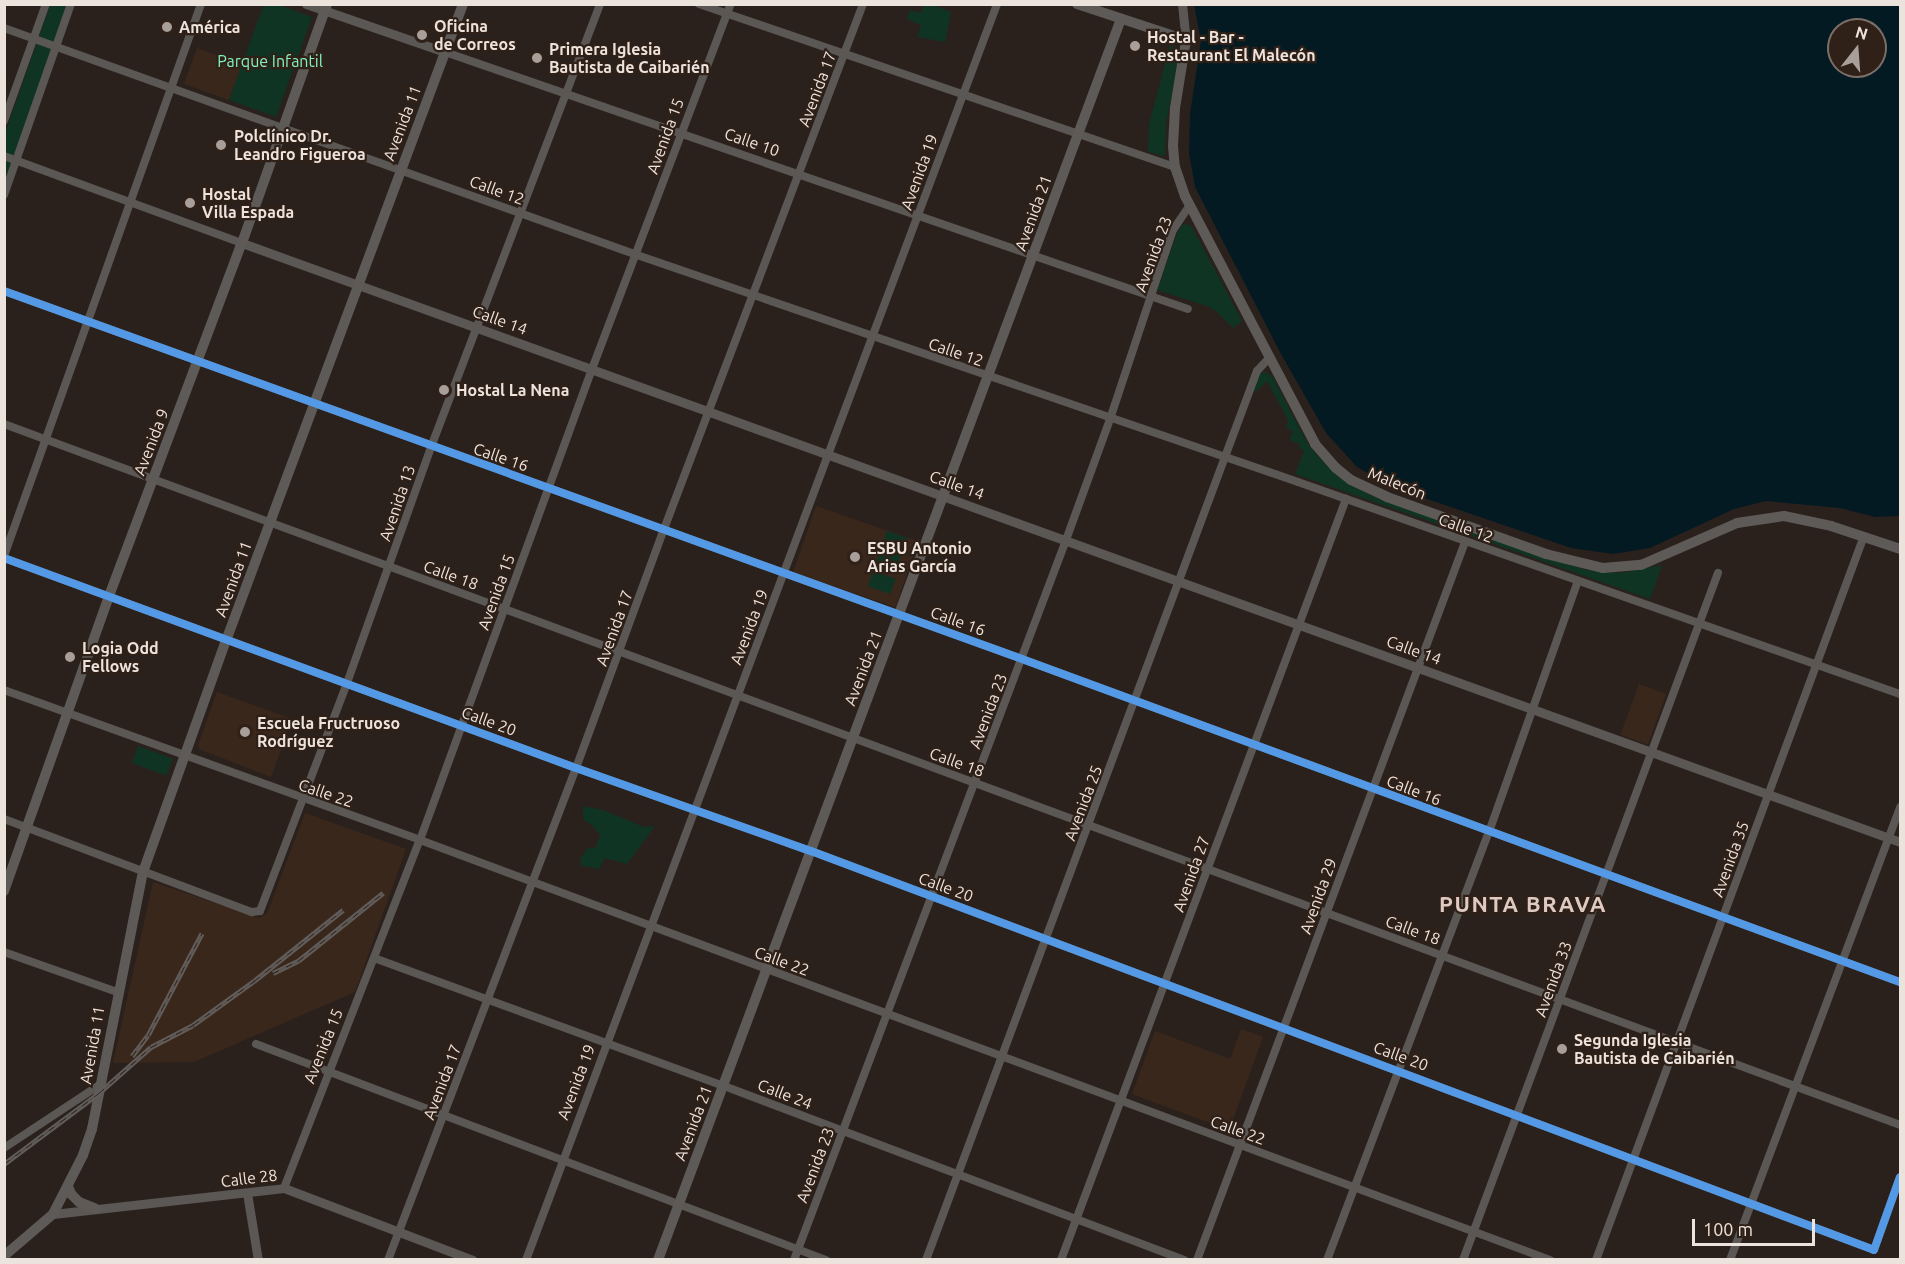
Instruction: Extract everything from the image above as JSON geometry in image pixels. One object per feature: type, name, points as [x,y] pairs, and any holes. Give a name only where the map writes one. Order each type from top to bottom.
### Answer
[{"type":"main road","name":"Avenida 11","points":[[4,1256],[53,1214],[68,1186],[92,1129],[117,992],[143,872],[357,285],[463,4]]},
{"type":"main road","points":[[1077,4],[1186,40]]},
{"type":"main road","name":"Avenida 9","points":[[5,888],[109,596],[242,243],[326,8]]},
{"type":"main road","name":"Avenida 21","points":[[658,1260],[1121,19]]},
{"type":"main road","name":"Malecón","points":[[1186,40],[1175,108],[1175,167],[1190,205],[1315,444],[1336,468],[1351,480],[1387,497],[1580,564],[1603,568],[1641,565],[1737,523],[1765,518],[1802,518],[1864,536]]},
{"type":"main road","points":[[1864,536],[1900,549]]},
{"type":"main road","points":[[68,1186],[70,1194],[79,1202],[96,1209]]},
{"type":"street","points":[[4,121],[45,4]]},
{"type":"street","points":[[4,195],[71,4]]},
{"type":"street","points":[[4,557],[201,4]]},
{"type":"street","name":"Calle 10","points":[[306,4],[326,8],[445,52],[1188,309]]},
{"type":"street","name":"Avenida 13","points":[[143,872],[252,912],[260,911],[347,684],[431,447],[600,4]]},
{"type":"street","points":[[699,4],[1175,167]]},
{"type":"street","name":"Avenida 15","points":[[284,1188],[420,840],[592,369],[730,4]]},
{"type":"street","name":"Avenida 17","points":[[388,1260],[620,652],[708,411],[754,296],[863,4]]},
{"type":"street","name":"Avenida 19","points":[[526,1260],[561,1161],[997,4]]},
{"type":"street","name":"Malecón","points":[[1182,4],[1186,40]]},
{"type":"street","name":"Calle 12","points":[[4,28],[637,255],[1346,499],[1900,694]]},
{"type":"street","name":"Calle 14","points":[[4,156],[1900,842]]},
{"type":"street","name":"Avenida 23","points":[[794,1260],[1066,540],[1110,419],[1173,230],[1190,205]]},
{"type":"street","name":"Calle 16","points":[[4,291],[899,614],[1605,876],[1900,982]]},
{"type":"street","name":"Avenida 25","points":[[926,1260],[1257,371],[1269,359]]},
{"type":"street","name":"Calle 18","points":[[4,424],[1900,1125]]},
{"type":"street","name":"Avenida 27","points":[[1061,1260],[1346,499]]},
{"type":"street","name":"Avenida 35","points":[[1596,1260],[1864,536]]},
{"type":"street","name":"Avenida 29","points":[[1197,1260],[1464,542]]},
{"type":"street","name":"Calle 20","points":[[4,557],[576,768],[812,851],[1874,1250],[1900,1176]]},
{"type":"street","name":"Avenida 33","points":[[1463,1260],[1718,573]]},
{"type":"street","points":[[1328,1260],[1489,832],[1578,581]]},
{"type":"street","name":"Calle 22","points":[[4,690],[420,840],[531,884],[1550,1260]]},
{"type":"street","points":[[1730,1260],[1900,807]]},
{"type":"street","points":[[4,819],[143,872]]},
{"type":"street","points":[[4,952],[117,992]]},
{"type":"street","name":"Calle 24","points":[[374,958],[958,1173],[1184,1260]]},
{"type":"street","points":[[256,1044],[443,1117],[826,1260]]},
{"type":"street","points":[[4,1148],[101,1084]]},
{"type":"street","name":"Calle 28","points":[[53,1214],[284,1188],[473,1260]]},
{"type":"street","points":[[247,1193],[258,1260]]},
{"type":"shaded area","points":[[197,48],[242,64],[229,100],[184,84]]},
{"type":"shaded area","name":"ESBU Antonio Arias García","points":[[816,506],[918,541],[895,607],[793,572]]},
{"type":"shaded area","points":[[1639,684],[1666,694],[1648,745],[1621,735]]},
{"type":"shaded area","name":"Escuela Fructruoso Rodríguez","points":[[217,692],[292,719],[271,777],[199,749],[198,745]]},
{"type":"shaded area","points":[[305,813],[406,849],[355,992],[194,1062],[113,1063],[153,882],[259,918],[267,914]]},
{"type":"shaded area","points":[[1241,1029],[1263,1037],[1229,1130],[1132,1094],[1155,1031],[1230,1059]]},
{"type":"green space","name":"Parque Infantil","points":[[264,4],[279,5],[312,17],[276,117],[229,100]]},
{"type":"green space","points":[[50,5],[67,5],[5,182],[5,134]]},
{"type":"green space","points":[[923,5],[933,5],[951,12],[945,42],[917,37],[921,25],[907,19],[910,10],[921,13]]},
{"type":"green space","points":[[1170,45],[1176,48],[1180,56],[1166,123],[1165,156],[1148,152],[1149,124]]},
{"type":"green space","points":[[1184,223],[1192,227],[1242,321],[1233,328],[1216,311],[1207,306],[1157,290],[1178,231]]},
{"type":"green space","points":[[1265,372],[1272,376],[1308,444],[1326,465],[1348,483],[1372,496],[1586,570],[1621,573],[1662,565],[1650,599],[1295,474],[1304,451],[1299,448],[1300,444],[1290,440],[1293,431],[1286,428],[1288,421],[1267,381],[1256,392],[1253,389],[1260,374]]},
{"type":"green space","points":[[887,531],[907,538],[895,571],[876,564]]},
{"type":"green space","points":[[873,571],[896,579],[890,594],[868,586]]},
{"type":"green space","points":[[138,746],[173,759],[167,776],[132,763]]},
{"type":"green space","points":[[582,806],[603,810],[644,827],[655,826],[627,864],[605,858],[599,869],[580,865],[581,857],[588,848],[595,848],[600,835],[584,820]]},
{"type":"water","points":[[1194,5],[1900,5],[1900,516],[1875,517],[1840,508],[1766,501],[1734,509],[1650,548],[1613,554],[1571,548],[1392,487],[1357,467],[1326,433],[1281,354],[1195,187],[1189,153],[1190,114],[1201,41]]},
{"type":"railway","points":[[273,973],[298,961],[383,893]]},
{"type":"railway","points":[[4,1164],[99,1093],[151,1047],[193,1025],[254,981],[343,910]]},
{"type":"railway","points":[[132,1056],[148,1035],[202,933]]},
{"type":"cycle path","points":[[4,291],[1022,659],[1900,982]]},
{"type":"cycle path","points":[[4,558],[576,768],[811,851],[1874,1250],[1900,1177]]},
{"type":"place","name":"América","points":[[167,27]]},
{"type":"place","name":"Oficina de Correos","points":[[422,35]]},
{"type":"place","name":"Hostal - Bar - Restaurant El Malecón","points":[[1135,46]]},
{"type":"place","name":"Primera Iglesia Bautista de Caibarién","points":[[537,58]]},
{"type":"place","name":"Polclínico Dr. Leandro Figueroa","points":[[221,145]]},
{"type":"place","name":"Hostal Villa Espada","points":[[190,203]]},
{"type":"place","name":"Hostal La Nena","points":[[444,390]]},
{"type":"place","name":"ESBU Antonio Arias García","points":[[855,557]]},
{"type":"place","name":"Logia Odd Fellows","points":[[70,657]]},
{"type":"place","name":"Escuela Fructruoso Rodríguez","points":[[245,732]]},
{"type":"place","name":"Segunda Iglesia Bautista de Caibarién","points":[[1562,1049]]},
{"type":"district","name":"PUNTA BRAVA","points":[[1523,904]]}]
